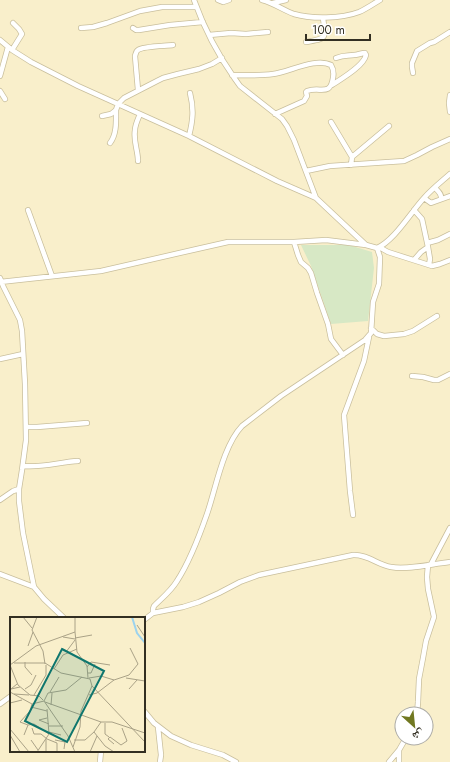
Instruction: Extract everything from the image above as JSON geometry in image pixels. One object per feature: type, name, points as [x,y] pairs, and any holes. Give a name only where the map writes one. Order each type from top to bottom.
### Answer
[{"type":"street","points":[[194,0],[209,35],[232,76],[240,86],[276,114],[287,126],[294,140],[316,198]]},
{"type":"street","points":[[218,0],[223,2],[229,0]]},
{"type":"street","points":[[262,0],[273,3],[297,15],[323,18],[355,14],[380,0]]},
{"type":"street","points":[[273,3],[286,0]]},
{"type":"street","points":[[81,28],[93,27],[108,23],[140,11],[162,7],[196,7]]},
{"type":"street","points":[[306,42],[321,39],[324,36],[325,32],[323,18]]},
{"type":"street","points":[[133,28],[139,30],[158,26],[203,22]]},
{"type":"street","points":[[0,76],[10,48],[22,35],[13,23]]},
{"type":"street","points":[[209,35],[268,32]]},
{"type":"street","points":[[412,73],[412,63],[417,51],[450,32]]},
{"type":"street","points":[[0,40],[31,62],[78,86],[189,136],[277,181],[316,198],[366,245]]},
{"type":"street","points":[[138,90],[135,56],[139,49],[173,45]]},
{"type":"street","points":[[276,114],[304,101],[307,96],[307,91],[326,90],[331,87],[358,67],[365,59],[366,55],[363,53],[342,55],[336,58]]},
{"type":"street","points":[[110,143],[113,139],[116,124],[116,110],[118,104],[124,98],[163,78],[199,69],[222,58]]},
{"type":"street","points":[[232,76],[273,74],[305,65],[320,63],[330,64],[334,69],[332,85]]},
{"type":"street","points":[[0,91],[5,99]]},
{"type":"street","points":[[189,136],[193,114],[190,93]]},
{"type":"street","points":[[450,94],[450,112]]},
{"type":"street","points":[[102,116],[112,114],[116,110]]},
{"type":"street","points":[[138,161],[134,132],[140,114]]},
{"type":"street","points":[[332,122],[352,157],[351,165]]},
{"type":"street","points":[[352,157],[389,126]]},
{"type":"street","points":[[306,171],[330,166],[385,161],[404,161],[450,139]]},
{"type":"street","points":[[378,248],[393,236],[424,198],[450,174]]},
{"type":"street","points":[[435,188],[440,193],[441,199]]},
{"type":"street","points":[[424,198],[431,203],[450,196]]},
{"type":"street","points":[[28,210],[52,276]]},
{"type":"street","points":[[414,210],[422,219],[430,259],[429,265]]},
{"type":"street","points":[[414,260],[427,245],[450,234]]},
{"type":"street","points":[[34,587],[22,526],[19,501],[19,489],[26,440],[22,325],[0,280],[101,271],[228,242],[294,242],[326,240],[366,245],[435,266],[450,260]]},
{"type":"street","points":[[294,242],[301,262],[311,273],[328,324],[331,339],[343,355]]},
{"type":"street","points":[[353,515],[344,415],[364,361],[371,333],[373,302],[380,284],[380,257],[378,248]]},
{"type":"street","points":[[372,328],[377,334],[384,336],[404,334],[413,331],[437,316]]},
{"type":"street","points":[[153,613],[154,606],[177,582],[197,542],[222,465],[230,444],[237,432],[242,426],[281,396],[369,337]]},
{"type":"street","points":[[0,359],[23,354]]},
{"type":"street","points":[[412,376],[438,380],[450,374]]},
{"type":"street","points":[[26,427],[87,423]]},
{"type":"street","points":[[23,466],[78,461]]},
{"type":"street","points":[[0,500],[13,491],[19,489]]},
{"type":"street","points":[[417,706],[419,679],[426,641],[434,617],[427,577],[430,564],[450,528]]},
{"type":"street","points":[[145,619],[153,613],[183,608],[199,602],[240,582],[259,575],[353,555],[360,554],[381,564],[399,568],[450,562]]},
{"type":"street","points":[[0,574],[34,587],[63,617]]},
{"type":"street","points":[[0,704],[10,697]]},
{"type":"street","points":[[145,712],[158,727],[171,736],[236,762]]},
{"type":"street","points":[[158,727],[161,755],[160,762]]},
{"type":"street","points":[[389,762],[401,746]]},
{"type":"street","points":[[399,750],[399,762]]},
{"type":"street","points":[[100,762],[101,752]]},
{"type":"green space","points":[[301,245],[349,245],[372,252],[374,268],[368,321],[331,324],[311,266]]}]
